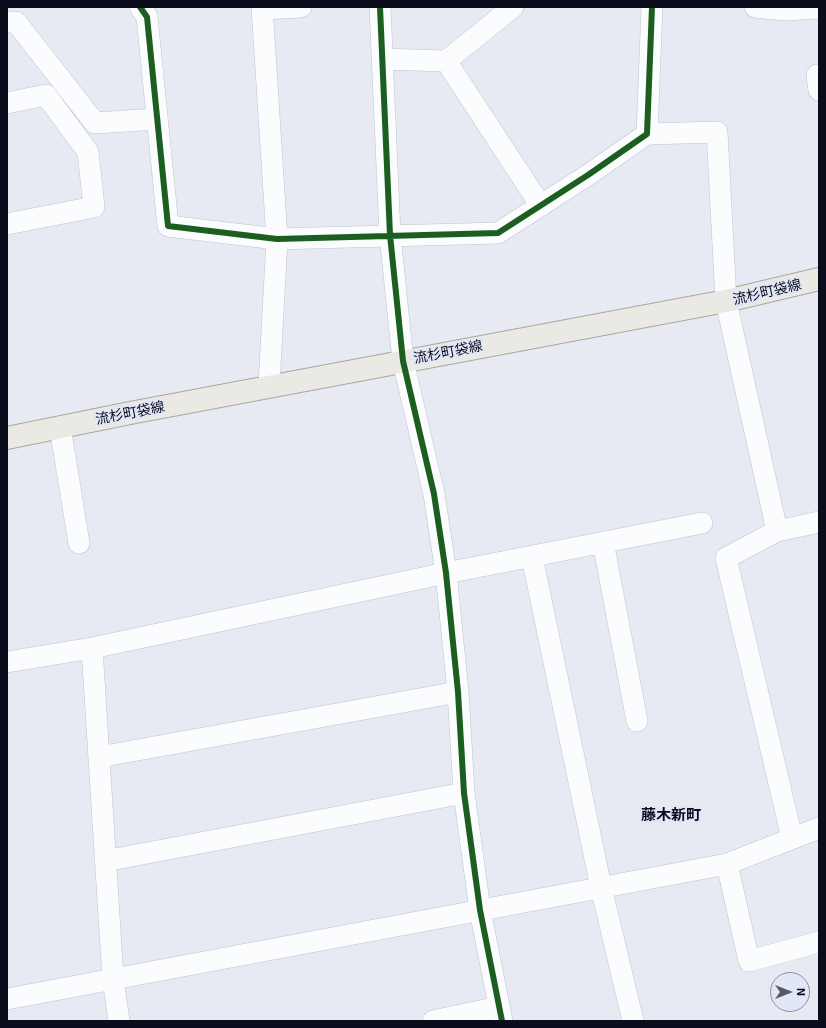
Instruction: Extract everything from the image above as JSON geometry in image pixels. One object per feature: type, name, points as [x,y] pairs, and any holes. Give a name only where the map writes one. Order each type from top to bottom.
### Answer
[{"type":"main road","name":"流杉町袋線","points":[[7,438],[269,386],[726,301],[819,280]]},
{"type":"street","points":[[140,7],[147,17],[168,226],[277,239],[498,233],[588,175],[647,134],[716,132],[726,301],[777,531]]},
{"type":"street","points":[[269,386],[277,239],[262,8],[301,7]]},
{"type":"street","points":[[380,7],[390,235],[403,361],[434,494],[446,574],[458,692],[464,793],[480,910],[500,1014],[433,1021]]},
{"type":"street","points":[[382,59],[446,61],[513,7]]},
{"type":"street","points":[[647,134],[652,7]]},
{"type":"street","points":[[755,7],[784,10],[819,8]]},
{"type":"street","points":[[7,22],[16,22],[94,123],[157,119]]},
{"type":"street","points":[[446,61],[541,206]]},
{"type":"street","points":[[819,75],[817,75],[819,90]]},
{"type":"street","points":[[7,103],[46,95],[88,152],[94,207],[7,224]]},
{"type":"street","points":[[60,427],[79,543]]},
{"type":"street","points":[[792,838],[726,558],[777,531],[819,522]]},
{"type":"street","points":[[7,662],[92,648],[446,574],[702,523]]},
{"type":"street","points":[[603,542],[637,721]]},
{"type":"street","points":[[532,557],[601,888],[633,1021]]},
{"type":"street","points":[[92,648],[113,979],[119,1021]]},
{"type":"street","points":[[99,757],[458,692]]},
{"type":"street","points":[[105,861],[464,793]]},
{"type":"street","points":[[7,999],[727,864],[819,828]]},
{"type":"street","points":[[727,864],[749,961],[819,942]]},
{"type":"cycle path","points":[[140,7],[147,17],[168,226],[277,239],[498,233],[588,175],[647,134],[652,7]]},
{"type":"cycle path","points":[[380,7],[390,235],[403,361],[434,494],[446,573],[458,692],[464,793],[480,910],[502,1021]]},
{"type":"district","name":"藤木新町","points":[[671,815]]}]
